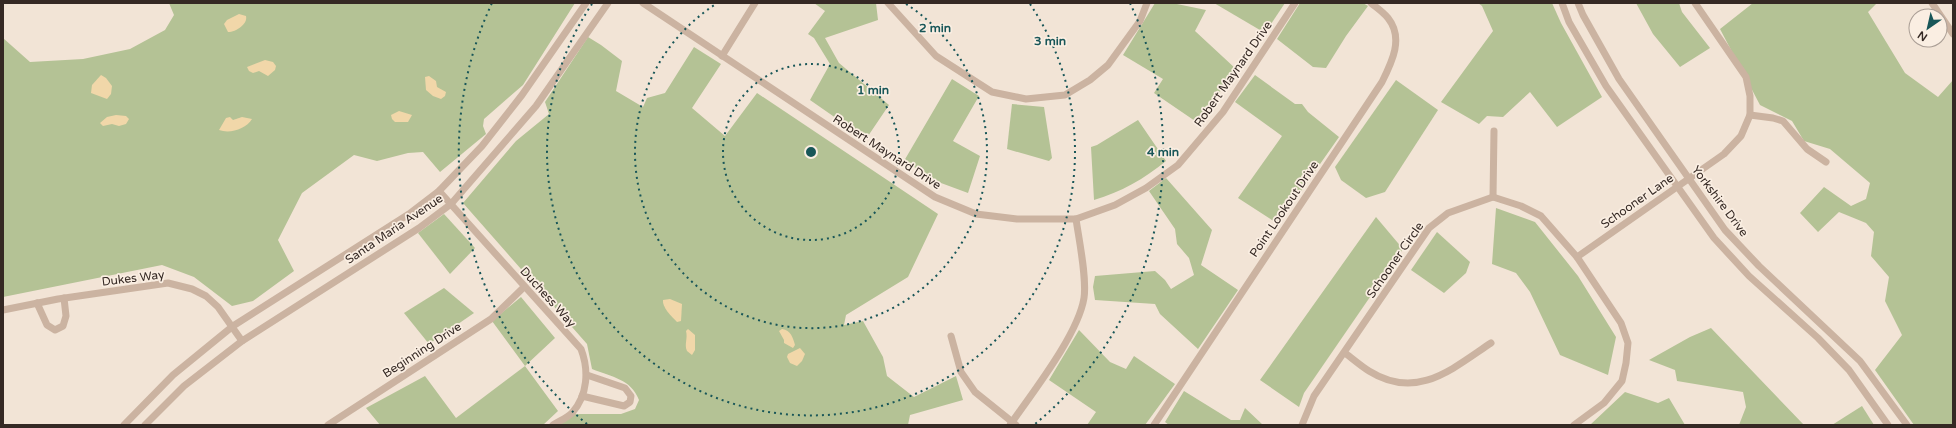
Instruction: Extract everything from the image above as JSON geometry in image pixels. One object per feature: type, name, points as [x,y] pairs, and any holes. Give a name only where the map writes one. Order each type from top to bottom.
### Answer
[{"type":"street","name":"Santa Maria Avenue","points":[[124,425],[173,375],[233,326],[409,214],[439,191],[482,146],[522,95],[586,3]]},
{"type":"street","name":"Santa Maria Avenue","points":[[145,425],[184,386],[242,341],[419,228],[451,204],[536,106],[608,3]]},
{"type":"street","name":"Robert Maynard Drive","points":[[643,3],[935,198],[976,214],[1017,219],[1076,219],[1121,202],[1146,188],[1178,165],[1223,112],[1295,3]]},
{"type":"street","points":[[722,56],[755,3]]},
{"type":"street","points":[[888,3],[936,56],[992,92],[1026,99],[1065,95],[1090,80],[1108,65],[1140,21],[1147,3]]},
{"type":"street","name":"Point Lookout Drive","points":[[1154,425],[1382,82],[1394,59],[1396,37],[1388,18],[1371,3]]},
{"type":"street","points":[[1562,3],[1569,22],[1606,86],[1714,238],[1748,276],[1818,338],[1849,370],[1888,425]]},
{"type":"street","name":"Yorkshire Drive","points":[[1578,3],[1583,15],[1619,79],[1725,230],[1765,272],[1860,362],[1907,425]]},
{"type":"street","name":"Schooner Lane","points":[[1577,257],[1724,154],[1741,136],[1750,115],[1750,96],[1746,77],[1695,3]]},
{"type":"street","points":[[1932,3],[1953,34]]},
{"type":"street","points":[[1750,115],[1783,121],[1807,149],[1826,162]]},
{"type":"street","points":[[1494,132],[1493,197],[1521,206],[1541,216],[1577,257],[1621,323],[1628,343],[1622,381],[1604,403],[1574,425]]},
{"type":"street","name":"Duchess Way","points":[[439,191],[581,349],[586,363],[586,375],[582,396],[571,413],[553,425]]},
{"type":"street","name":"Schooner Circle","points":[[1302,425],[1314,396],[1345,353],[1429,228],[1448,213],[1493,197]]},
{"type":"street","points":[[951,336],[961,372],[975,392],[1013,424],[1076,323],[1084,298],[1082,260],[1076,219]]},
{"type":"street","name":"Dukes Way","points":[[3,310],[64,298],[168,283],[192,288],[206,296],[218,307],[233,326],[242,341]]},
{"type":"street","name":"Beginning Drive","points":[[328,425],[491,319],[524,287]]},
{"type":"street","points":[[37,303],[47,325],[55,330],[63,326],[66,316],[64,298]]},
{"type":"street","points":[[1345,353],[1370,372],[1394,382],[1419,383],[1442,375],[1491,343]]},
{"type":"street","points":[[582,396],[624,406],[630,402],[631,396],[625,388],[586,375]]},
{"type":"green space","points":[[169,3],[575,3],[523,85],[484,119],[483,126],[486,134],[440,172],[423,152],[408,153],[377,161],[354,155],[302,193],[278,240],[294,271],[253,301],[232,306],[194,277],[162,265],[3,297],[3,38],[30,62],[83,59],[130,49],[165,30],[174,15]]},
{"type":"green space","points":[[814,3],[876,3],[878,20],[825,38],[839,63],[889,105],[866,139],[810,100],[830,64],[814,38],[808,34],[825,11]]},
{"type":"green space","points":[[1155,3],[1172,3],[1206,10],[1195,31],[1236,69],[1198,123],[1154,93],[1163,79],[1123,55]]},
{"type":"green space","points":[[1214,3],[1285,3],[1265,33]]},
{"type":"green space","points":[[1300,3],[1363,3],[1368,6],[1346,36],[1326,68],[1313,67],[1277,39]]},
{"type":"green space","points":[[1478,3],[1552,3],[1561,23],[1602,97],[1557,127],[1530,92],[1503,117],[1487,116],[1479,124],[1441,102],[1493,31],[1482,6]]},
{"type":"green space","points":[[1636,3],[1679,3],[1682,12],[1710,48],[1680,67],[1653,34]]},
{"type":"green space","points":[[1753,3],[1877,3],[1868,12],[1905,73],[1938,97],[1953,80],[1953,425],[1914,425],[1875,370],[1902,335],[1885,301],[1889,277],[1871,256],[1874,232],[1866,223],[1839,212],[1818,232],[1800,213],[1824,187],[1851,206],[1866,199],[1870,183],[1830,149],[1804,141],[1792,121],[1760,105],[1720,29]]},
{"type":"green space","points":[[588,37],[622,61],[616,91],[643,107],[647,98],[665,93],[694,47],[721,64],[692,108],[725,136],[757,93],[938,214],[908,277],[846,315],[844,325],[863,321],[883,357],[887,376],[914,397],[956,376],[963,400],[910,415],[908,425],[559,425],[575,414],[621,414],[635,409],[639,400],[636,393],[626,383],[592,369],[587,344],[463,203],[516,141],[549,114],[545,102]]},
{"type":"green space","points":[[1255,75],[1295,104],[1302,104],[1308,112],[1339,137],[1278,224],[1238,198],[1282,136],[1235,102]]},
{"type":"green space","points":[[952,79],[979,96],[953,141],[980,156],[968,193],[941,183],[904,161]]},
{"type":"green space","points":[[1396,80],[1438,110],[1385,192],[1366,198],[1341,180],[1335,167]]},
{"type":"green space","points":[[1012,104],[1044,107],[1052,158],[1049,161],[1007,149]]},
{"type":"green space","points":[[1138,120],[1166,161],[1149,174],[1132,184],[1114,193],[1094,200],[1091,147],[1097,145]]},
{"type":"green space","points":[[1166,178],[1212,230],[1201,265],[1238,290],[1198,349],[1160,314],[1155,304],[1095,300],[1093,287],[1095,276],[1155,271],[1165,280],[1171,289],[1194,275],[1189,258],[1177,244],[1175,229],[1149,191]]},
{"type":"green space","points":[[1496,208],[1535,222],[1578,276],[1616,337],[1608,375],[1560,355],[1530,292],[1516,273],[1492,264]]},
{"type":"green space","points":[[444,214],[475,248],[450,274],[418,233]]},
{"type":"green space","points":[[1376,217],[1403,249],[1304,393],[1299,407],[1260,380]]},
{"type":"green space","points":[[1437,232],[1470,262],[1466,273],[1444,293],[1411,270]]},
{"type":"green space","points":[[444,288],[474,313],[429,344],[404,313]]},
{"type":"green space","points":[[521,297],[555,338],[525,366],[492,321]]},
{"type":"green space","points":[[1711,328],[1804,425],[1739,425],[1746,407],[1743,392],[1677,381],[1675,370],[1649,360],[1690,337]]},
{"type":"green space","points":[[1079,330],[1110,362],[1126,369],[1134,356],[1175,384],[1145,425],[1087,425],[1096,412],[1049,380]]},
{"type":"green space","points":[[525,366],[558,411],[543,425],[380,425],[366,408],[425,376],[456,418]]},
{"type":"green space","points":[[1184,391],[1231,420],[1240,420],[1245,408],[1263,425],[1169,425],[1165,422]]},
{"type":"green space","points":[[1625,392],[1658,403],[1669,398],[1685,425],[1590,425]]},
{"type":"green space","points":[[1862,406],[1874,425],[1832,425]]},
{"type":"sand","points":[[239,14],[246,16],[245,22],[238,29],[228,32],[224,24],[227,20]]},
{"type":"sand","points":[[265,60],[273,62],[276,66],[275,70],[268,76],[259,71],[253,73],[249,71],[247,67]]},
{"type":"sand","points":[[101,75],[106,78],[112,86],[111,94],[107,99],[91,93],[92,85]]},
{"type":"sand","points":[[429,76],[436,81],[437,87],[446,92],[445,96],[441,99],[433,96],[426,90],[425,77]]},
{"type":"sand","points":[[399,111],[412,115],[408,122],[395,122],[392,119],[391,115]]},
{"type":"sand","points":[[116,115],[126,116],[129,119],[126,124],[119,126],[112,124],[103,126],[100,123],[107,117]]},
{"type":"sand","points":[[230,117],[233,120],[242,117],[252,119],[246,126],[237,130],[219,130],[226,118]]},
{"type":"sand","points":[[670,299],[682,304],[681,321],[677,322],[664,306],[663,300]]},
{"type":"sand","points":[[688,329],[695,335],[695,350],[692,355],[686,348],[686,331]]},
{"type":"sand","points":[[782,329],[788,331],[791,335],[795,345],[793,348],[784,343],[779,331]]},
{"type":"sand","points":[[800,348],[805,354],[802,361],[797,366],[790,363],[787,357],[788,354]]}]
